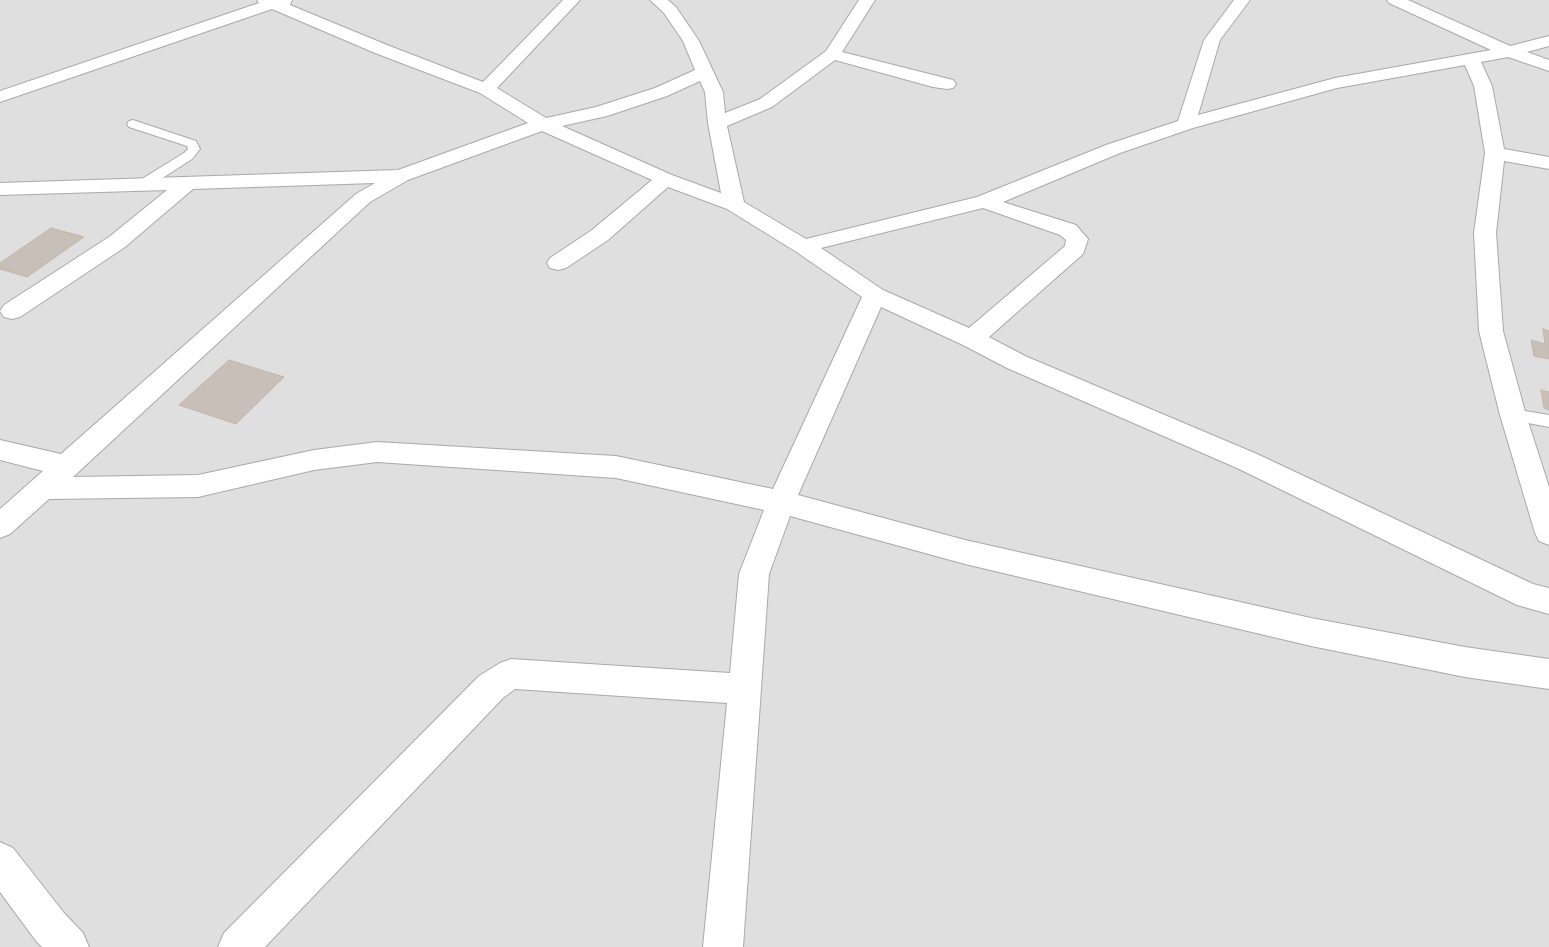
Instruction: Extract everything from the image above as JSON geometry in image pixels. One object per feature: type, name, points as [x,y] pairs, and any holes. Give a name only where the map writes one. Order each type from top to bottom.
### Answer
[{"type":"street","points":[[486,88],[572,0]]},
{"type":"street","points":[[658,0],[670,10],[691,40],[714,92],[717,123],[734,205]]},
{"type":"street","points":[[717,123],[766,103],[832,54],[867,0]]},
{"type":"street","points":[[1186,124],[1212,40],[1242,0]]},
{"type":"street","points":[[1395,0],[1508,52],[1549,66]]},
{"type":"street","points":[[0,97],[275,1],[381,49],[486,88],[543,124],[665,179],[734,205],[803,246],[875,295],[972,339],[1016,362],[1247,461],[1528,596],[1549,600]]},
{"type":"street","points":[[803,246],[984,202],[1113,149],[1186,124],[1335,83],[1508,52],[1549,41]]},
{"type":"street","points":[[832,54],[933,82],[948,84]]},
{"type":"street","points":[[1470,58],[1483,86],[1495,153],[1485,233],[1491,331],[1513,415],[1549,533]]},
{"type":"street","points":[[0,526],[363,198],[401,176],[543,124],[600,112],[652,95],[704,72]]},
{"type":"street","points":[[1495,153],[1549,163]]},
{"type":"street","points":[[0,189],[401,176]]},
{"type":"street","points":[[558,263],[600,235],[665,179]]},
{"type":"street","points":[[12,311],[117,242],[186,184]]},
{"type":"street","points":[[972,339],[1075,249],[1077,239],[1068,230],[984,202]]},
{"type":"street","points":[[723,947],[730,890],[754,574],[781,502],[875,295]]},
{"type":"street","points":[[0,450],[66,466]]},
{"type":"street","points":[[44,488],[198,486],[314,460],[377,452],[616,467],[781,502],[965,552],[1311,632],[1465,662],[1549,674]]},
{"type":"street","points":[[238,947],[491,687],[511,674],[744,689]]},
{"type":"street","points":[[0,861],[50,927],[70,947]]},
{"type":"lane","points":[[133,124],[192,144],[194,149],[188,156],[142,185]]},
{"type":"lane","points":[[1513,415],[1549,420]]},
{"type":"shaded area","points":[[0,0],[1549,0],[1549,947],[0,947]]},
{"type":"building","points":[[51,228],[84,237],[27,277],[0,269],[0,263]]},
{"type":"building","points":[[1543,329],[1549,331],[1549,359],[1534,356],[1531,340],[1545,344]]},
{"type":"building","points":[[229,360],[284,377],[236,424],[179,405]]},
{"type":"building","points":[[1541,390],[1549,392],[1549,410],[1544,408]]}]
